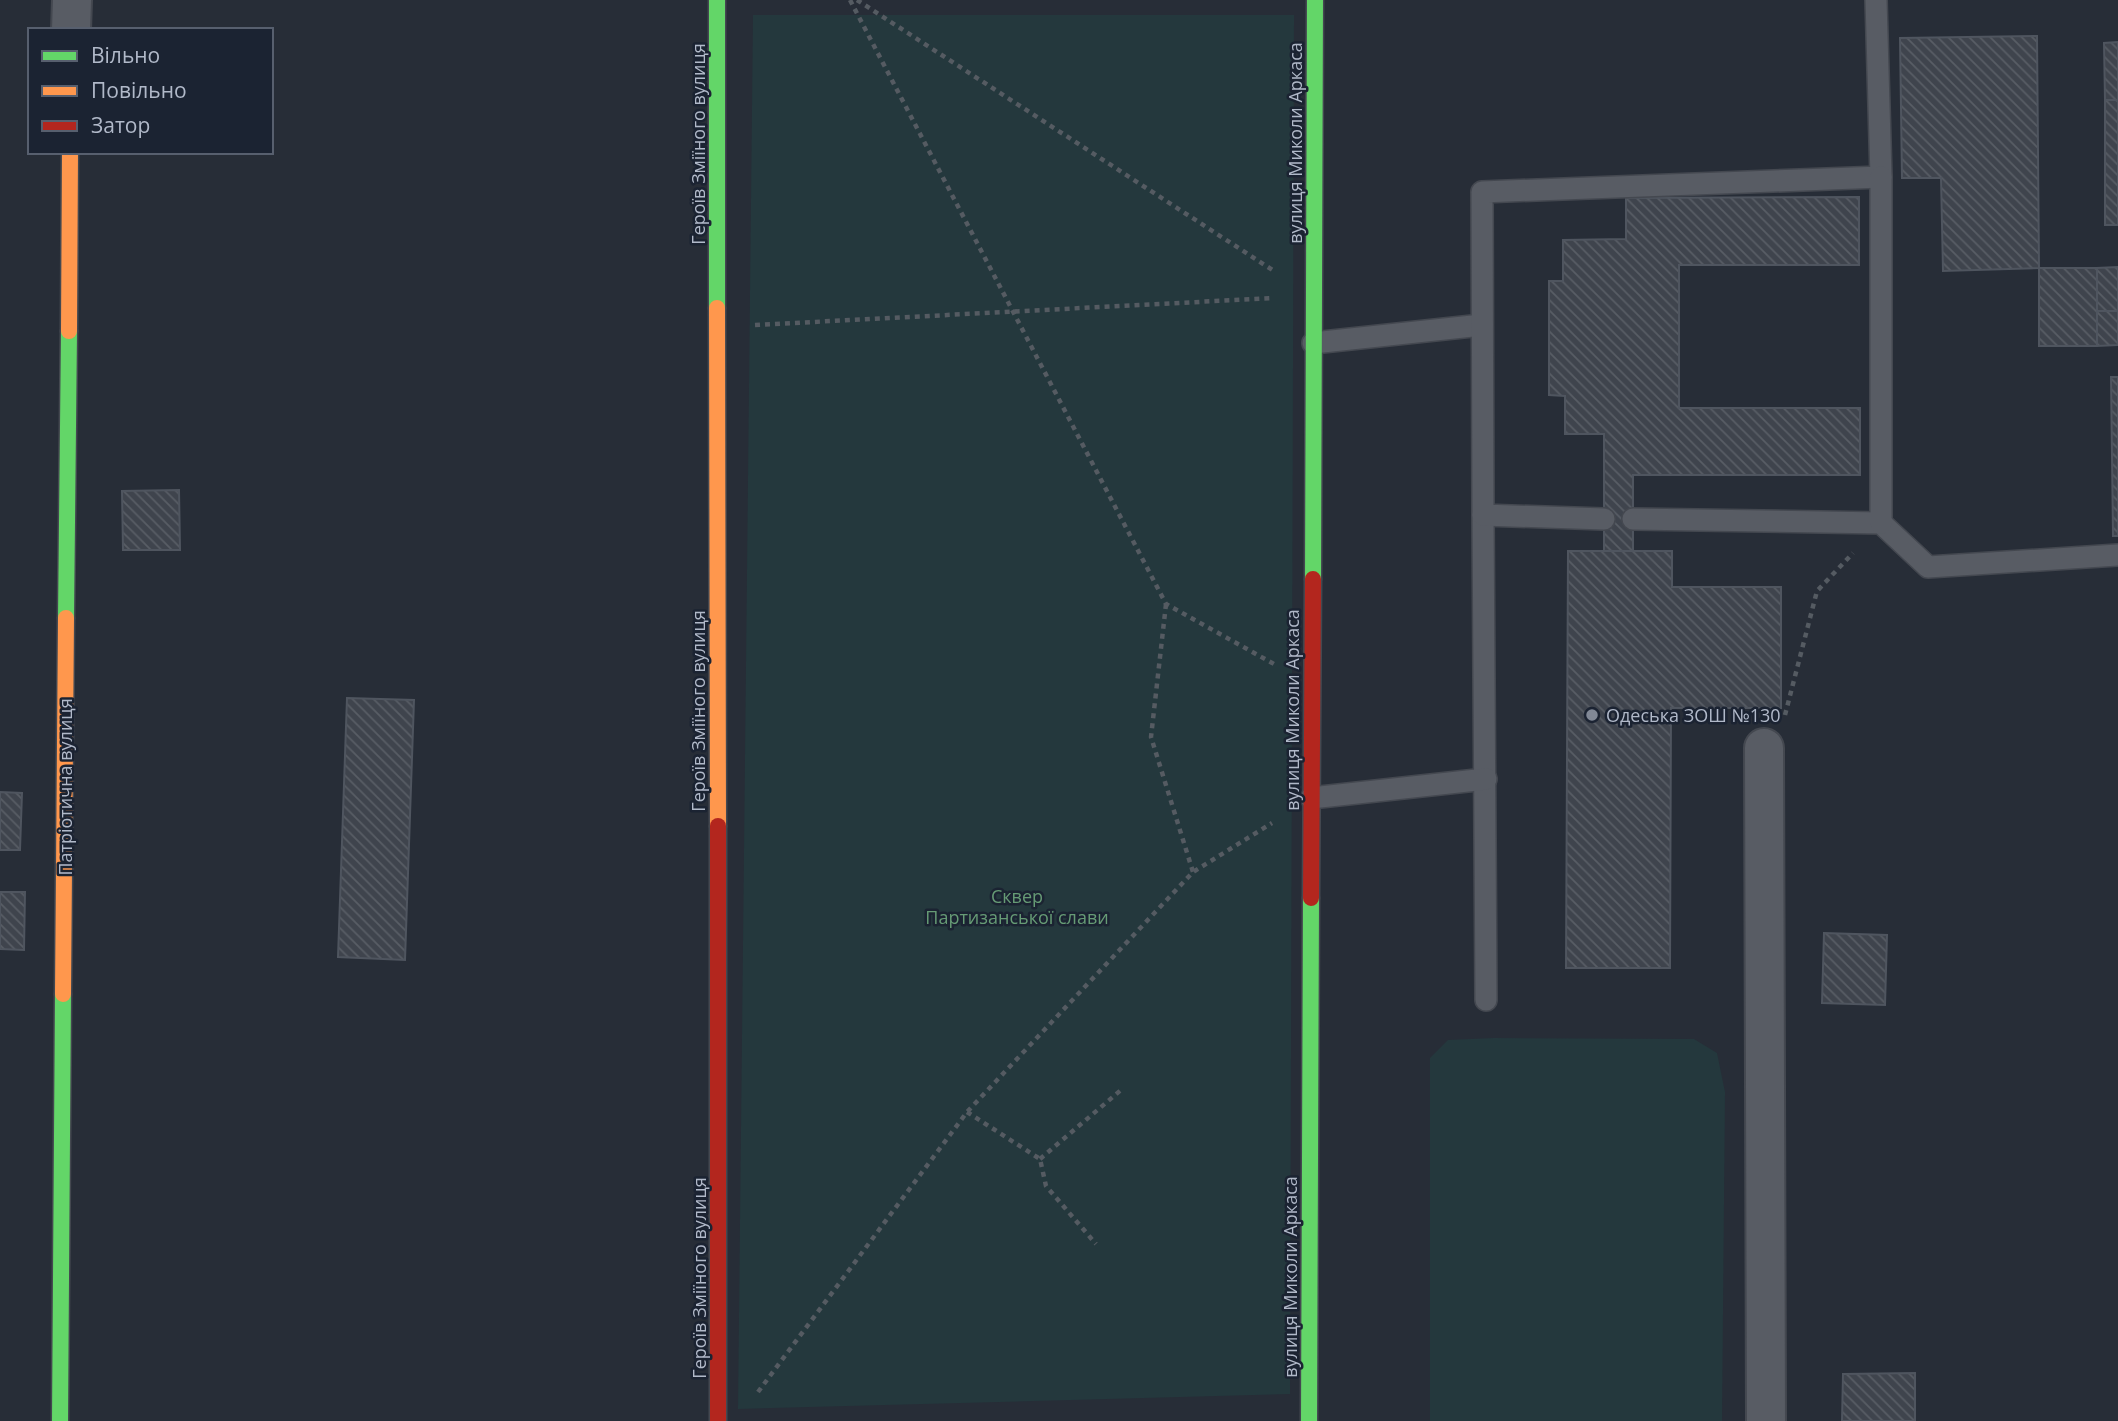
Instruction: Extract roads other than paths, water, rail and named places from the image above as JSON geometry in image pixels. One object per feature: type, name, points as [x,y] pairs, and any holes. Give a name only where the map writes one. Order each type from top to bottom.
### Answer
[{"type":"street","points":[[71,28],[72,0]]},
{"type":"street","name":"Героїв Зміїного вулиця","points":[[717,0],[718,1421]]},
{"type":"street","name":"вулиця Миколи Аркаса","points":[[1309,1421],[1314,0]]},
{"type":"street","name":"Патріотична вулиця","points":[[60,1421],[70,154]]},
{"type":"street","points":[[1765,748],[1766,1421]]},
{"type":"lane","points":[[1876,0],[1881,177],[1881,523]]},
{"type":"lane","points":[[1486,1000],[1482,192],[1881,177]]},
{"type":"lane","points":[[1313,343],[1482,325]]},
{"type":"lane","points":[[1483,515],[1604,519]]},
{"type":"lane","points":[[1633,519],[1881,523],[1928,567],[2118,555]]},
{"type":"lane","points":[[1311,799],[1486,779]]},
{"type":"place","name":"Одеська ЗОШ №130","points":[[1592,715]]},
{"type":"park label","name":"Сквер Партизанської слави","points":[[1017,906]]}]
